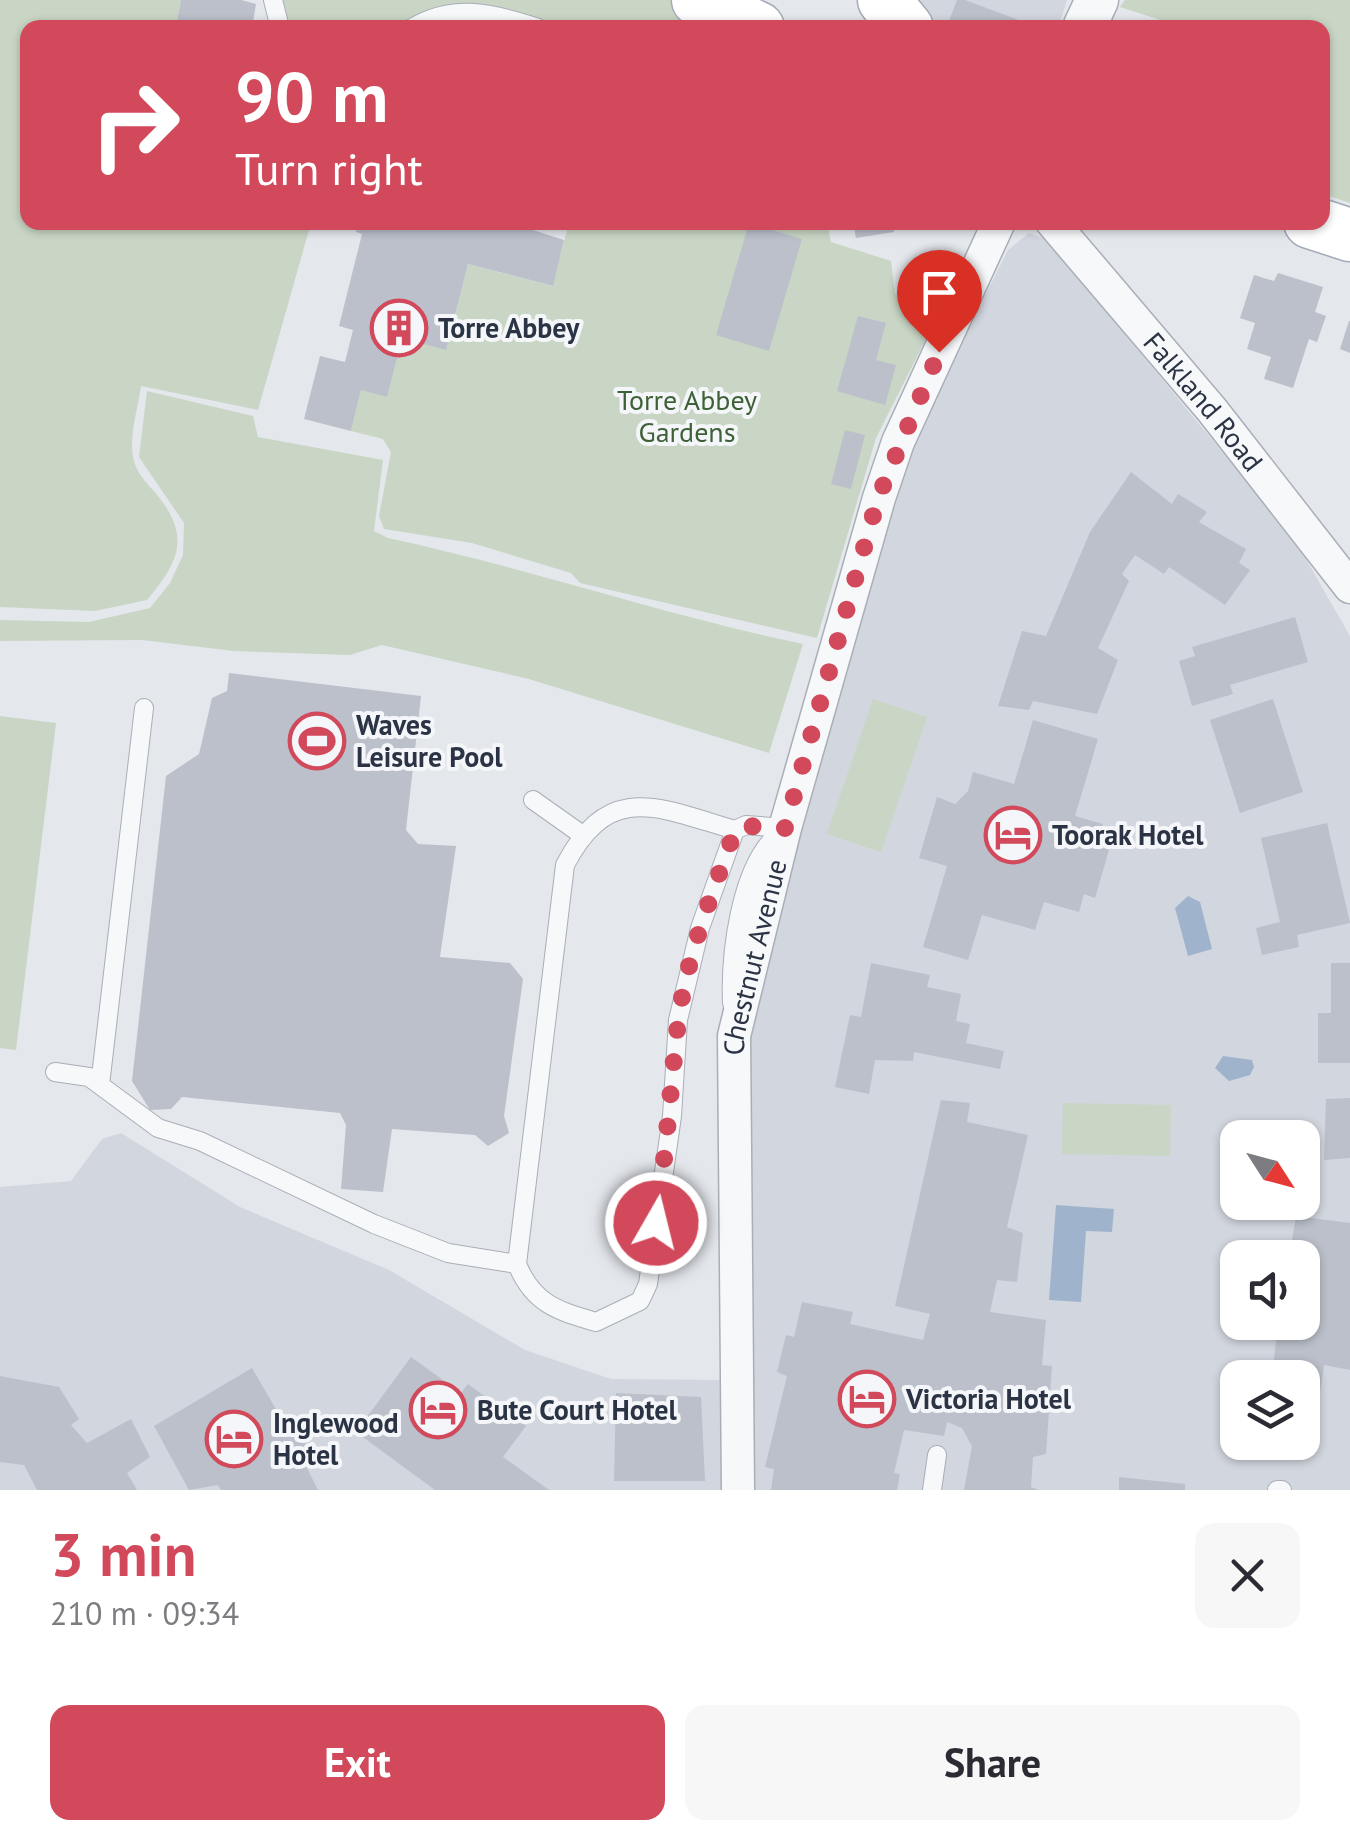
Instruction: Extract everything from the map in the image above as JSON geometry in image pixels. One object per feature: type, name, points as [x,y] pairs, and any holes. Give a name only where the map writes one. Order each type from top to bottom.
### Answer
[{"type":"main road","points":[[698,0],[741,20]]},
{"type":"main road","points":[[884,0],[900,20]]},
{"type":"street","name":"Chestnut Avenue","points":[[738,1490],[734,1036],[785,828],[894,455],[995,230]]},
{"type":"street","name":"Falkland Road","points":[[1059,230],[1212,410],[1350,587]]},
{"type":"lane","points":[[426,20],[434,15],[462,12],[493,13],[514,20]]},
{"type":"lane","points":[[100,1085],[144,708]]},
{"type":"lane","points":[[533,800],[581,834]]},
{"type":"lane","points":[[735,830],[700,928],[678,1020],[672,1116],[648,1284],[640,1301],[596,1322],[548,1308],[525,1285],[517,1264],[565,865],[581,834],[607,812],[638,805],[735,830],[746,826],[785,828]]},
{"type":"lane","points":[[734,1036],[730,966],[753,868],[785,828]]},
{"type":"lane","points":[[55,1072],[89,1077],[158,1128],[200,1141],[374,1224],[448,1253],[517,1264]]},
{"type":"lane","points":[[932,1490],[937,1455]]},
{"type":"shaded area","points":[[915,0],[1067,0],[1061,20],[933,20]]},
{"type":"shaded area","points":[[1029,233],[1046,239],[1295,540],[1350,636],[1350,1490],[745,1490],[749,1016],[891,509],[922,421],[1008,250]]},
{"type":"shaded area","points":[[121,1133],[240,1207],[389,1270],[525,1350],[611,1379],[724,1380],[724,1490],[0,1490],[0,1187],[71,1181],[102,1139]]},
{"type":"green space","points":[[0,0],[181,0],[177,20],[20,20],[20,230],[309,230],[258,410],[141,386],[133,457],[175,525],[176,550],[166,574],[147,600],[95,611],[0,607]]},
{"type":"green space","points":[[273,0],[698,0],[742,20],[278,20]]},
{"type":"green space","points":[[1125,0],[1350,0],[1350,203],[1330,196],[1330,20],[1160,20],[1120,7]]},
{"type":"green space","name":"Torre Abbey Gardens","points":[[567,230],[828,230],[831,242],[891,261],[895,294],[940,311],[876,438],[817,638],[580,583],[571,573],[472,543],[384,529],[379,516],[391,452],[383,439],[351,431],[361,390],[402,338],[446,349],[468,264],[552,286]]},
{"type":"green space","points":[[147,391],[253,416],[258,437],[383,460],[374,531],[388,538],[803,644],[769,753],[529,679],[382,645],[350,655],[234,651],[142,640],[0,641],[0,620],[89,622],[150,608],[170,583],[183,555],[184,523],[139,457]]},
{"type":"green space","points":[[873,699],[927,717],[881,852],[827,834]]},
{"type":"green space","points":[[0,716],[56,723],[16,1050],[0,1048]]},
{"type":"green space","points":[[1063,1103],[1171,1105],[1170,1156],[1062,1154]]},
{"type":"water","points":[[1188,896],[1200,902],[1212,949],[1188,956],[1175,908]]},
{"type":"water","points":[[1223,1056],[1252,1060],[1250,1075],[1229,1081],[1215,1068]]},
{"type":"water","points":[[1056,1205],[1114,1209],[1112,1232],[1086,1231],[1081,1302],[1049,1300]]},
{"type":"building","points":[[181,0],[241,0],[256,4],[253,20],[177,20]]},
{"type":"building","points":[[957,0],[965,0],[1019,20],[949,20]]},
{"type":"building","name":"Torre Abbey","points":[[533,230],[564,240],[553,286],[468,264],[446,350],[402,338],[387,397],[361,390],[351,431],[304,419],[320,356],[345,362],[353,330],[339,326],[362,234],[356,232]]},
{"type":"building","points":[[747,230],[772,230],[802,239],[769,351],[716,335]]},
{"type":"building","points":[[854,230],[894,232],[856,238]]},
{"type":"building","points":[[1278,273],[1323,287],[1315,312],[1326,316],[1317,342],[1309,339],[1293,388],[1264,379],[1271,357],[1247,349],[1255,323],[1240,318],[1254,275],[1274,281]]},
{"type":"building","points":[[858,316],[886,323],[876,360],[896,365],[885,405],[837,391]]},
{"type":"building","points":[[1350,321],[1350,353],[1340,349]]},
{"type":"building","points":[[845,430],[865,435],[851,489],[831,484]]},
{"type":"building","points":[[1131,472],[1172,504],[1178,494],[1207,512],[1199,522],[1246,549],[1239,563],[1250,570],[1225,605],[1169,567],[1164,574],[1135,555],[1122,574],[1129,581],[1098,648],[1118,660],[1097,714],[1033,701],[1029,710],[998,706],[1022,631],[1046,636],[1090,532]]},
{"type":"building","points":[[1295,617],[1308,662],[1230,685],[1233,694],[1192,706],[1179,661],[1195,656],[1192,647]]},
{"type":"building","points":[[229,673],[421,696],[406,830],[418,844],[456,846],[440,957],[510,963],[523,979],[504,1116],[509,1133],[488,1146],[475,1135],[392,1129],[383,1192],[341,1189],[346,1125],[340,1113],[182,1097],[171,1109],[150,1110],[132,1081],[166,776],[199,754],[212,698],[227,691]]},
{"type":"building","points":[[1273,699],[1303,792],[1240,813],[1210,720]]},
{"type":"building","name":"Toorak Hotel","points":[[1033,720],[1098,739],[1075,816],[1103,824],[1097,846],[1109,850],[1095,898],[1084,894],[1079,912],[1044,902],[1035,930],[982,915],[968,960],[923,947],[947,866],[919,858],[937,797],[955,804],[968,791],[973,772],[1014,784]]},
{"type":"building","points":[[1327,823],[1350,923],[1297,935],[1299,947],[1262,955],[1256,928],[1280,922],[1261,838]]},
{"type":"building","points":[[871,963],[930,975],[927,987],[961,994],[956,1021],[970,1024],[966,1043],[1004,1051],[1000,1069],[914,1052],[913,1061],[875,1060],[869,1094],[835,1087],[850,1015],[861,1017]]},
{"type":"building","points":[[1331,963],[1350,963],[1350,1063],[1318,1063],[1318,1013],[1331,1013]]},
{"type":"building","points":[[1350,1098],[1350,1158],[1324,1160],[1326,1099]]},
{"type":"building","points":[[941,1100],[970,1103],[967,1122],[1028,1135],[1007,1227],[1023,1233],[1017,1282],[997,1280],[990,1312],[1046,1320],[1042,1365],[1052,1366],[1046,1454],[1033,1457],[1031,1487],[1038,1490],[964,1490],[972,1446],[962,1428],[947,1422],[944,1436],[904,1430],[894,1473],[900,1474],[897,1490],[771,1490],[774,1469],[765,1467],[787,1376],[777,1372],[786,1335],[794,1337],[802,1302],[853,1312],[850,1324],[923,1340],[930,1314],[895,1306]]},
{"type":"building","points":[[1295,1220],[1350,1223],[1350,1370],[1324,1365],[1320,1392],[1320,1360],[1274,1360],[1276,1340],[1320,1340],[1320,1240],[1292,1240]]},
{"type":"building","name":"Bute Court Hotel","points":[[411,1357],[461,1393],[468,1384],[526,1426],[503,1457],[549,1490],[435,1490],[356,1432]]},
{"type":"building","name":"Inglewood Hotel","points":[[252,1368],[277,1411],[319,1451],[303,1460],[318,1490],[221,1490],[218,1485],[189,1490],[154,1426]]},
{"type":"building","points":[[0,1376],[59,1387],[79,1419],[71,1425],[87,1443],[131,1419],[150,1457],[127,1473],[137,1490],[37,1490],[24,1465],[0,1462]]},
{"type":"building","points":[[616,1393],[701,1397],[705,1481],[614,1481]]},
{"type":"building","points":[[1119,1477],[1185,1484],[1185,1490],[1119,1490]]},
{"type":"place","name":"Torre Abbey","points":[[399,328]]},
{"type":"place","name":"Waves Leisure Pool","points":[[317,741]]},
{"type":"place","name":"Toorak Hotel","points":[[1013,835]]},
{"type":"place","name":"Victoria Hotel","points":[[867,1399]]},
{"type":"place","name":"Bute Court Hotel","points":[[438,1410]]},
{"type":"place","name":"Inglewood Hotel","points":[[234,1439]]},
{"type":"route","points":[[656,1223],[672,1116],[678,1020],[700,928],[735,830],[746,826],[785,828],[878,498],[898,442],[939,352]]}]
